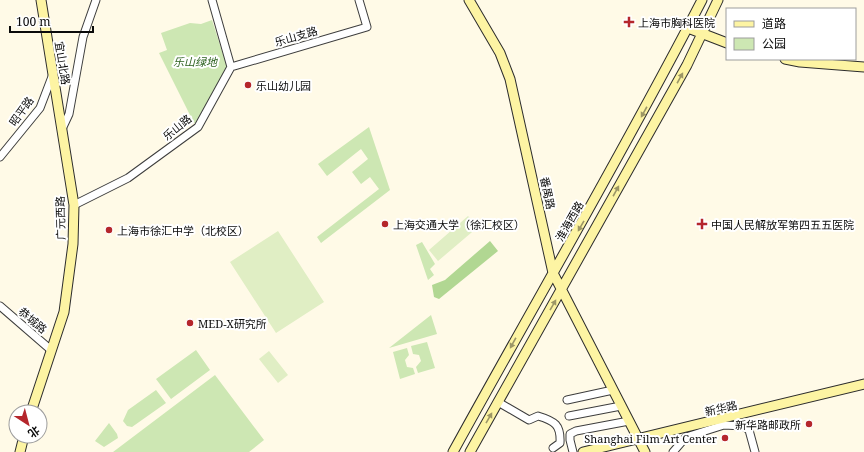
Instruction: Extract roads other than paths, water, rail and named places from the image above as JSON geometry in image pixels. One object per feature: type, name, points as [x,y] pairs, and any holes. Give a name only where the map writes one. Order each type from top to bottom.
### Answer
[{"type":"street","name":"宜山北路","points":[[41,0],[61,130]]},
{"type":"street","points":[[61,130],[68,114],[83,37],[96,0]]},
{"type":"street","points":[[212,0],[231,67]]},
{"type":"street","name":"乐山支路","points":[[231,67],[367,27],[359,0]]},
{"type":"street","name":"番禺路","points":[[469,0],[500,53],[510,79],[553,272],[645,452]]},
{"type":"street","name":"淮海西路","points":[[453,452],[611,171],[702,0]]},
{"type":"street","points":[[470,452],[687,65],[718,0]]},
{"type":"street","points":[[688,28],[726,44]]},
{"type":"street","points":[[791,60],[813,64],[864,67]]},
{"type":"street","name":"乐山路","points":[[74,205],[128,178],[198,127],[231,67]]},
{"type":"street","name":"昭平路","points":[[0,157],[40,108],[53,74]]},
{"type":"street","name":"广元西路","points":[[34,404],[64,312],[73,244],[74,205],[61,130]]},
{"type":"street","name":"恭城路","points":[[0,306],[51,350]]},
{"type":"street","name":"新华路","points":[[583,452],[722,422],[864,384]]},
{"type":"street","points":[[567,400],[613,390]]},
{"type":"street","points":[[498,402],[529,420],[538,416],[553,420],[561,432],[560,443],[553,448]]},
{"type":"street","points":[[570,416],[621,406]]},
{"type":"street","points":[[573,452],[570,434],[576,431],[629,421]]},
{"type":"street","points":[[673,452],[686,437],[722,422],[743,426],[748,430],[755,452]]},
{"type":"place","name":"上海市胸科医院","points":[[629,22]]},
{"type":"place","name":"乐山幼儿园","points":[[248,85]]},
{"type":"place","name":"上海交通大学（徐汇校区）","points":[[385,224]]},
{"type":"place","name":"中国人民解放军第四五五医院","points":[[702,224]]},
{"type":"place","name":"上海市徐汇中学（北校区）","points":[[109,230]]},
{"type":"place","name":"MED-X研究所","points":[[190,323]]},
{"type":"place","name":"新华路邮政所","points":[[809,424]]},
{"type":"place","name":"Shanghai Film Art Center","points":[[725,438]]},
{"type":"park label","name":"乐山绿地","points":[[195,61]]}]
